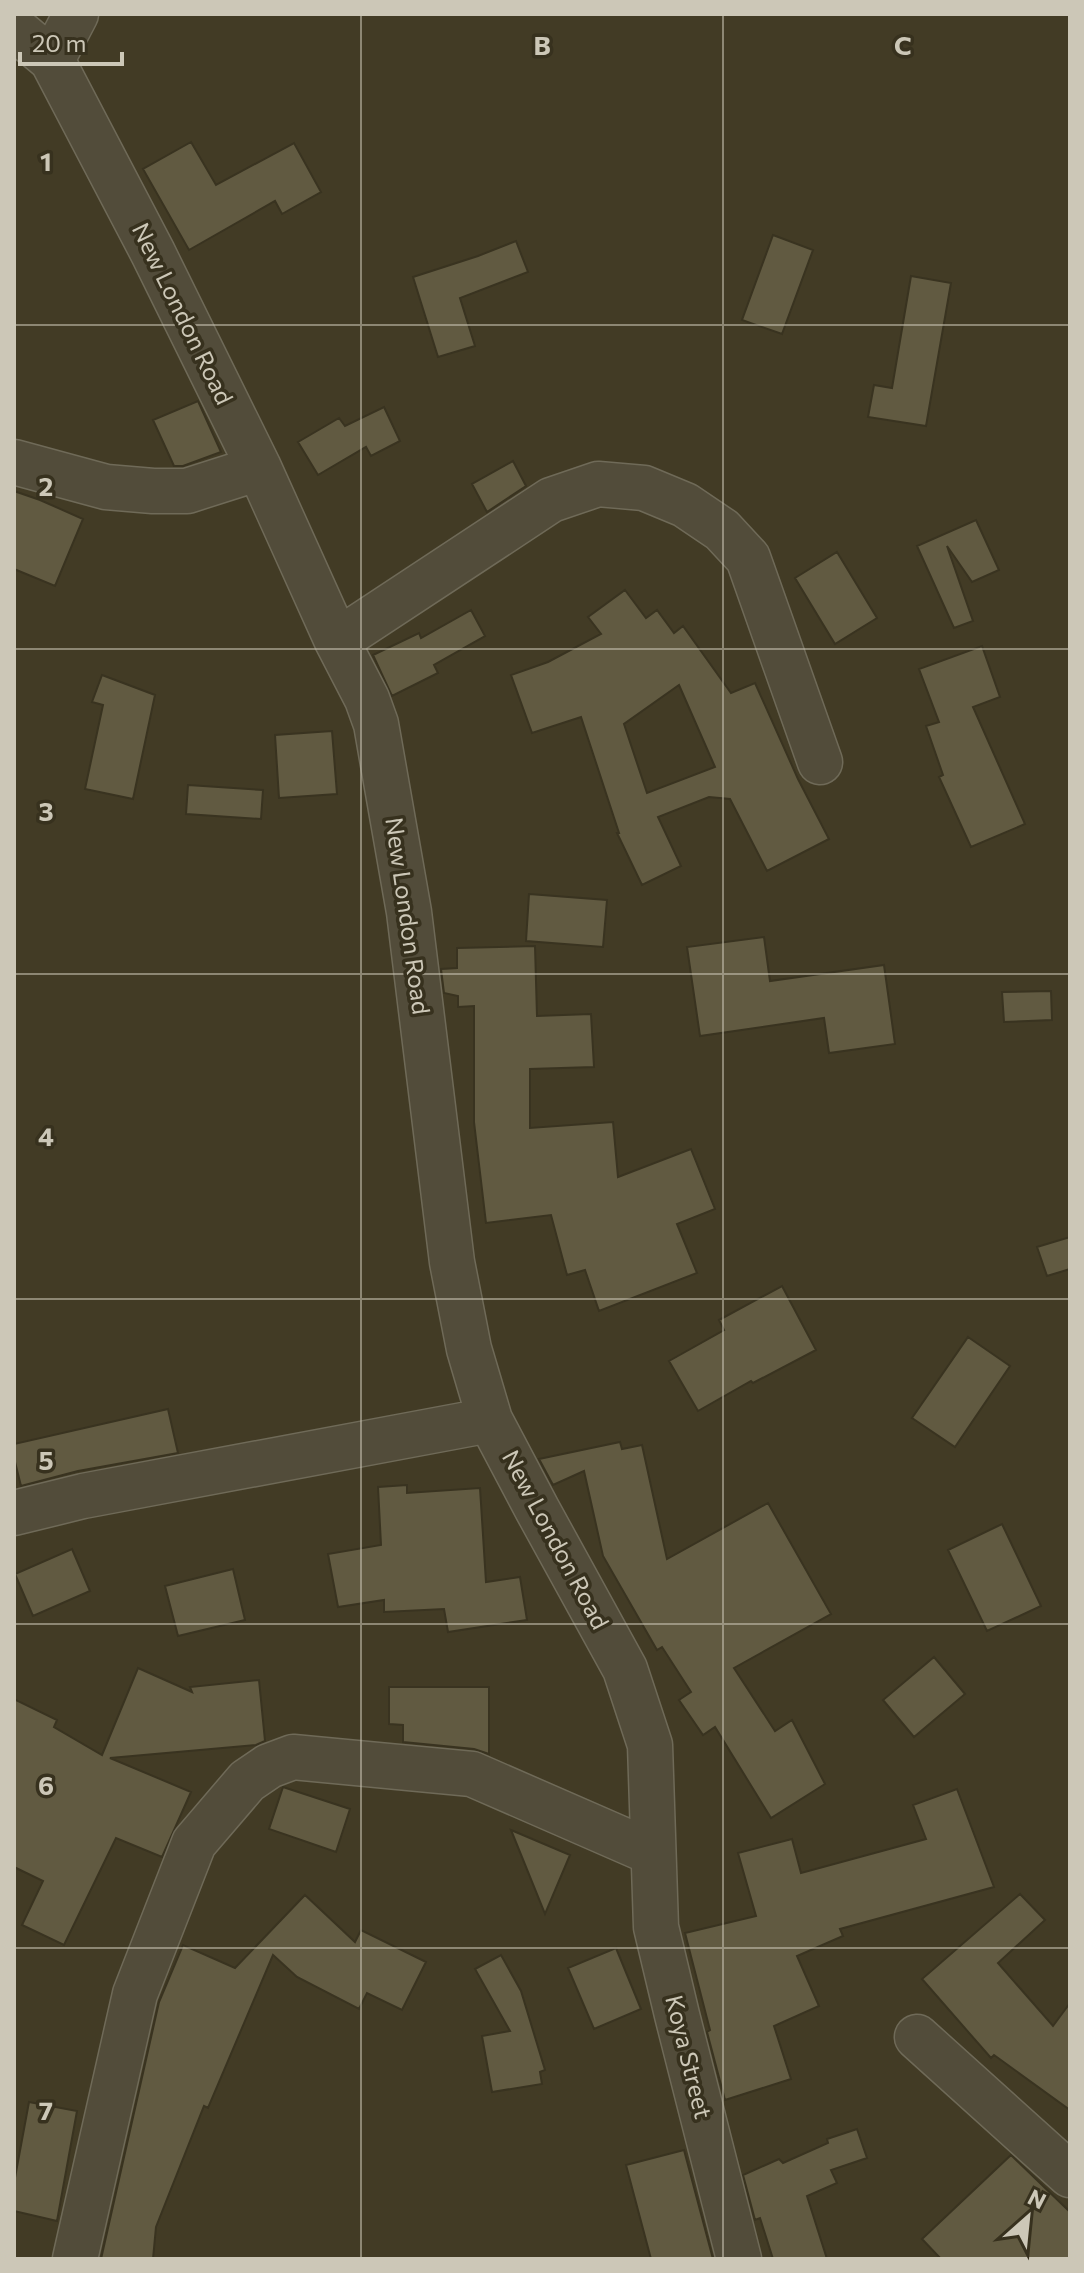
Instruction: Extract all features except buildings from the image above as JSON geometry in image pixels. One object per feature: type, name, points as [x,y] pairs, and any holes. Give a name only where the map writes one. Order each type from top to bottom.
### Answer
[{"type":"street","points":[[52,60],[76,14]]},
{"type":"street","name":"New London Road","points":[[14,28],[52,60],[153,253],[259,468],[376,724],[409,912],[452,1262],[469,1349],[490,1420],[625,1669],[650,1745],[653,1853]]},
{"type":"street","points":[[14,462],[106,487],[153,491],[187,491],[259,468]]},
{"type":"street","points":[[337,641],[551,500],[598,484],[644,488],[685,505],[722,530],[748,558],[820,762]]},
{"type":"street","points":[[14,1513],[83,1496],[490,1420]]},
{"type":"street","points":[[75,2259],[135,1994],[194,1843],[247,1781],[269,1766],[293,1757],[472,1774],[653,1853]]},
{"type":"street","name":"Koya Street","points":[[653,1853],[656,1927],[739,2259]]},
{"type":"street","points":[[917,2037],[1070,2175]]}]
